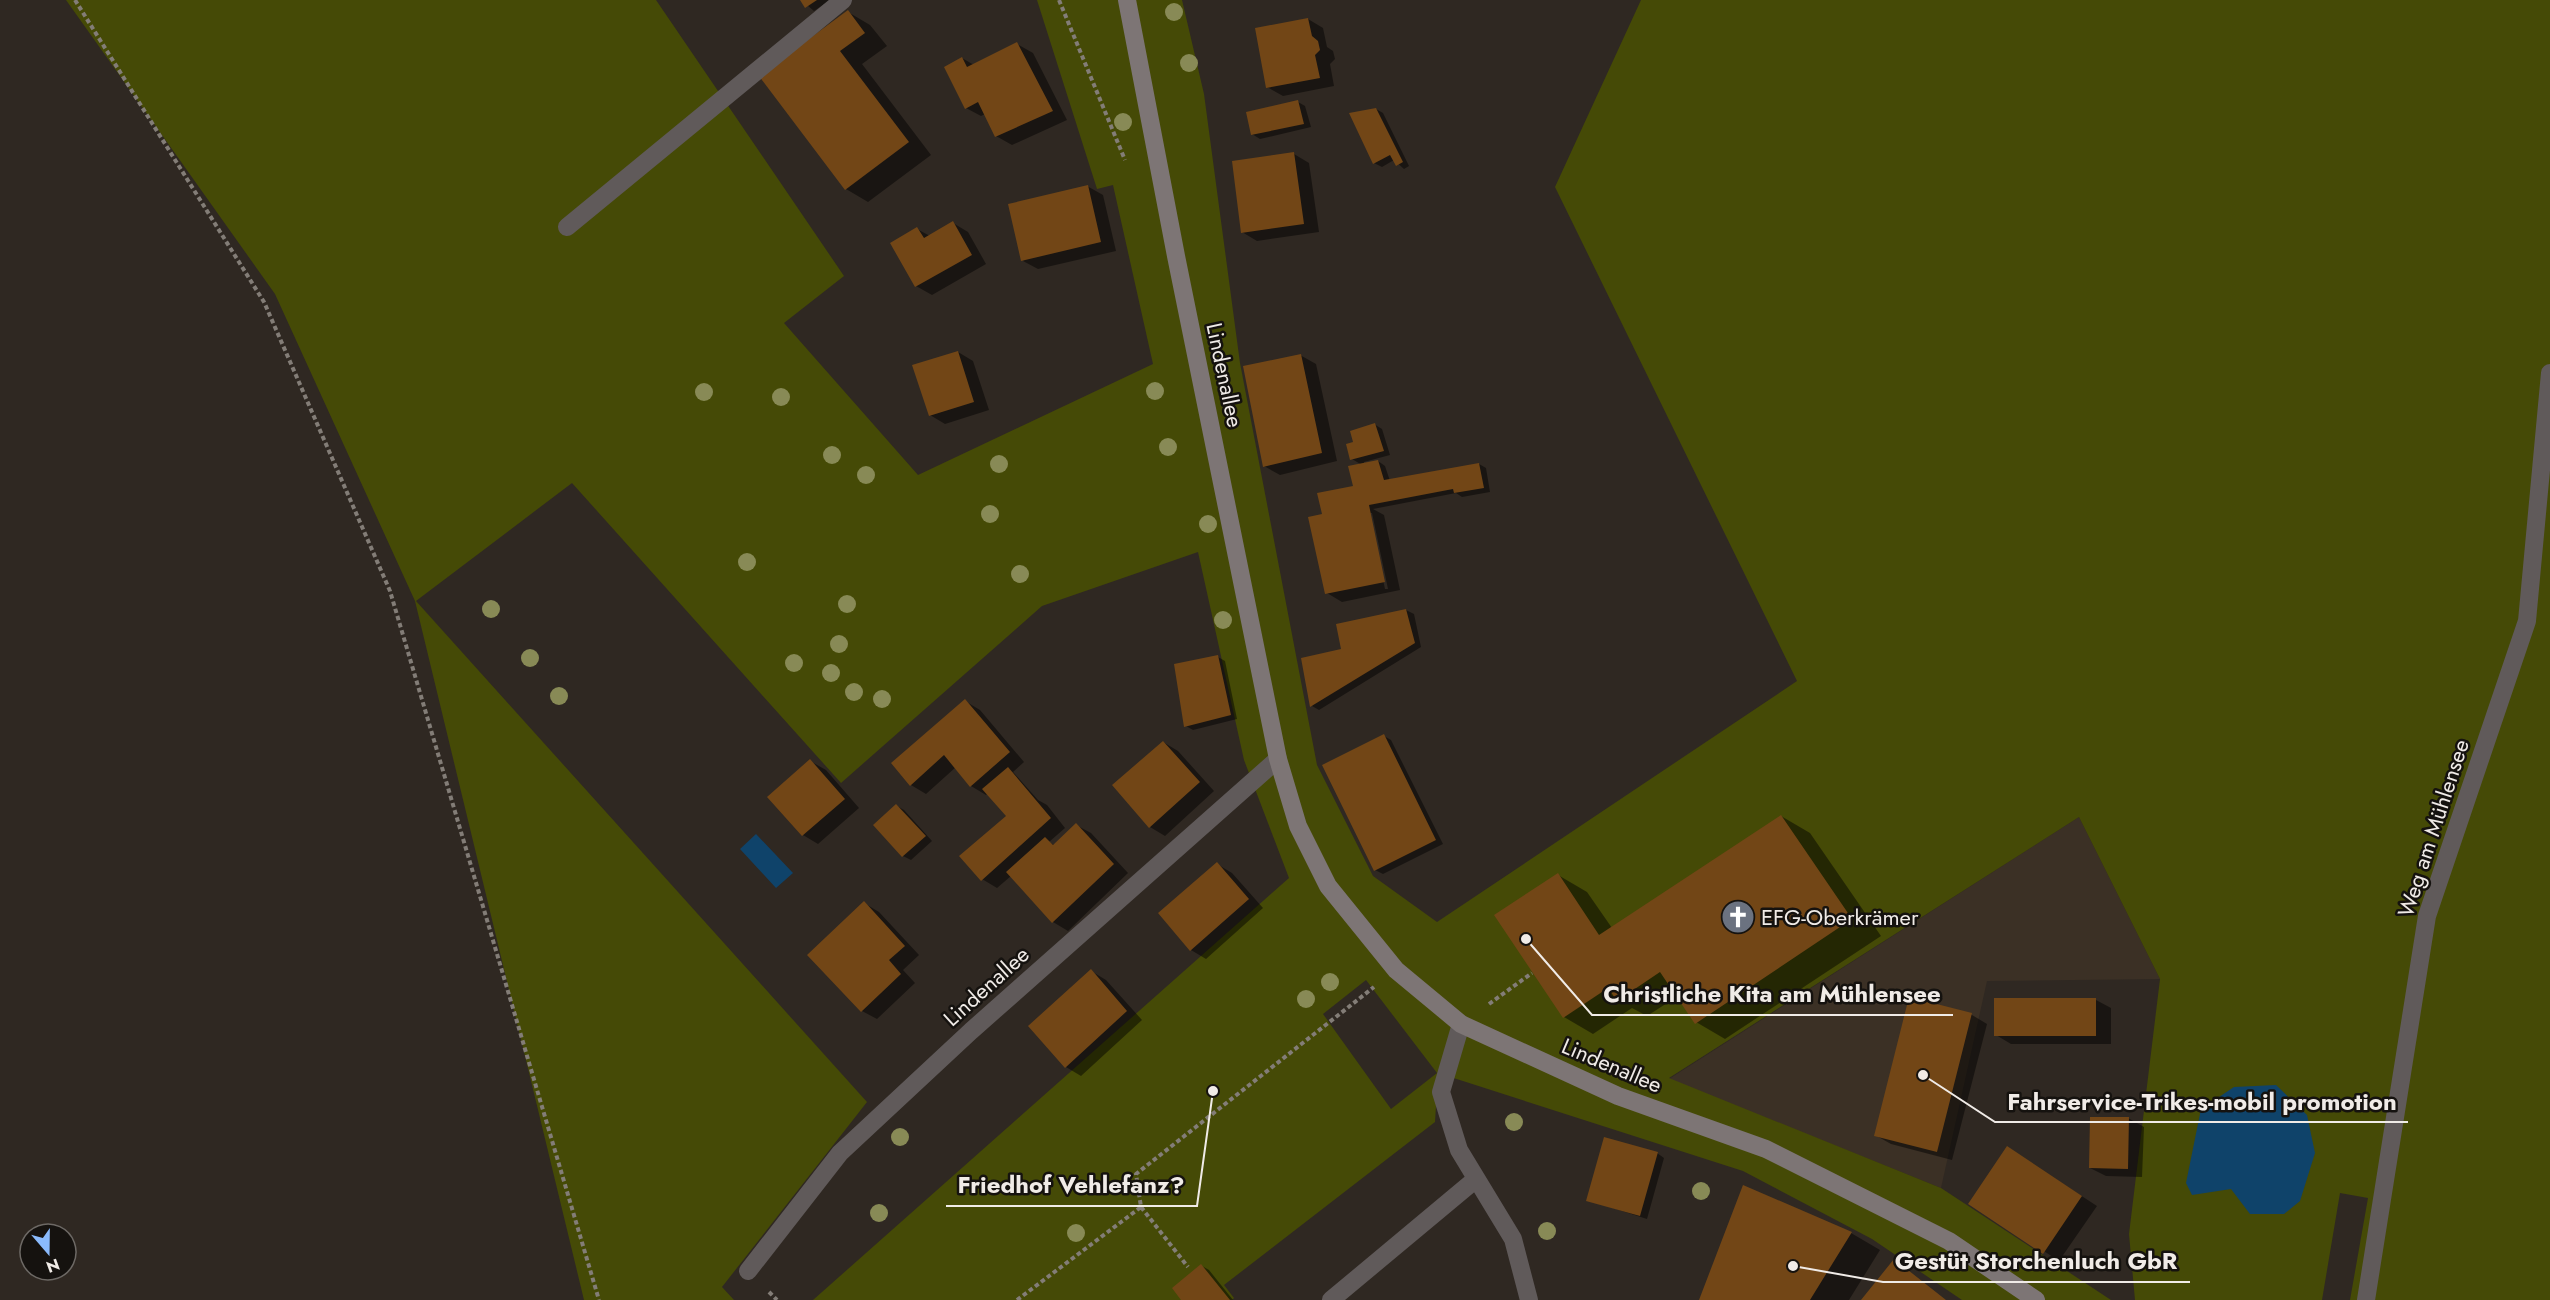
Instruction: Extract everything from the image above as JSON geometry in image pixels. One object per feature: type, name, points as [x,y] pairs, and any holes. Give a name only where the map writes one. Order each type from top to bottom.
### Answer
[{"type":"main road","name":"Lindenallee","points":[[1127,0],[1176,256],[1278,759],[1298,826],[1328,886],[1396,970],[1461,1024],[1618,1096],[1766,1149],[1949,1241],[2036,1300]]},
{"type":"street","points":[[567,227],[843,0]]},
{"type":"street","name":"Weg am Mühlensee","points":[[2366,1300],[2427,916],[2527,621],[2550,373]]},
{"type":"street","name":"Lindenallee","points":[[748,1271],[840,1153],[971,1030],[1278,759]]},
{"type":"street","points":[[1461,1024],[1441,1092],[1459,1150],[1513,1239],[1529,1300]]},
{"type":"street","points":[[1331,1300],[1476,1179]]},
{"type":"path","points":[[75,0],[264,302],[390,591],[599,1300]]},
{"type":"path","points":[[1059,0],[1125,162]]},
{"type":"path","points":[[1188,1267],[1141,1207],[1136,1174],[1396,970]]},
{"type":"path","points":[[1461,1024],[1532,973]]},
{"type":"path","points":[[1017,1300],[1141,1207]]},
{"type":"shaded area","points":[[2079,817],[2160,979],[1987,981],[1941,1188],[1669,1079]]},
{"type":"green space","points":[[66,0],[656,0],[844,276],[784,323],[918,475],[1153,364],[1113,185],[1097,189],[1037,0],[1182,0],[1204,94],[1240,363],[1317,765],[1373,876],[1437,922],[1797,681],[1555,187],[1641,0],[2550,0],[2550,1300],[2350,1300],[2368,1198],[2340,1193],[2322,1300],[2135,1300],[2129,1234],[2160,979],[2079,817],[1669,1078],[1941,1188],[2111,1300],[1962,1300],[1872,1239],[1743,1171],[1438,1073],[1435,1122],[1224,1285],[1234,1298],[1232,1300],[813,1300],[1289,878],[1244,760],[1198,552],[1042,606],[841,783],[572,483],[416,601],[867,1102],[722,1287],[734,1300],[584,1300],[415,601],[275,294]],"holes":[[[1366,980],[1437,1073],[1391,1109],[1323,1014]]]},
{"type":"water","points":[[756,834],[793,873],[776,888],[740,849]]},
{"type":"water","points":[[2276,1085],[2307,1115],[2315,1153],[2300,1201],[2284,1214],[2250,1214],[2231,1189],[2192,1195],[2186,1183],[2201,1109],[2234,1087]]},
{"type":"building","points":[[800,0],[817,0],[805,8]]},
{"type":"building","points":[[848,10],[865,33],[840,51],[909,142],[845,190],[759,76]]},
{"type":"building","points":[[1308,18],[1312,36],[1318,41],[1320,50],[1315,55],[1320,78],[1266,88],[1255,28]]},
{"type":"building","points":[[1017,42],[1053,111],[995,137],[978,102],[965,109],[944,67],[962,57],[967,67]]},
{"type":"building","points":[[1298,100],[1304,124],[1251,135],[1246,112]]},
{"type":"building","points":[[1376,108],[1403,162],[1396,166],[1390,155],[1373,164],[1349,113]]},
{"type":"building","points":[[1294,152],[1304,224],[1241,233],[1232,161]]},
{"type":"building","points":[[1088,185],[1101,242],[1021,261],[1008,204]]},
{"type":"building","points":[[953,221],[972,255],[915,287],[890,243],[917,227],[924,238]]},
{"type":"building","points":[[958,351],[974,402],[929,416],[912,365]]},
{"type":"building","points":[[1301,354],[1322,453],[1263,467],[1243,366]]},
{"type":"building","points":[[1375,423],[1384,451],[1350,460],[1346,444],[1353,442],[1350,431]]},
{"type":"building","points":[[1378,460],[1384,480],[1479,463],[1484,488],[1454,493],[1453,489],[1369,505],[1385,582],[1325,594],[1308,517],[1322,514],[1317,493],[1353,486],[1348,466]]},
{"type":"building","points":[[1406,609],[1415,643],[1310,707],[1301,658],[1341,649],[1336,624]]},
{"type":"building","points":[[1218,655],[1231,715],[1184,727],[1174,664]]},
{"type":"building","points":[[965,699],[1010,752],[970,787],[944,755],[910,786],[891,763]]},
{"type":"building","points":[[1384,734],[1436,840],[1374,871],[1322,765]]},
{"type":"building","points":[[1163,741],[1200,782],[1149,828],[1112,785]]},
{"type":"building","points":[[810,759],[845,799],[802,836],[767,797]]},
{"type":"building","points":[[1008,767],[1051,818],[981,881],[959,856],[1006,816],[982,789]]},
{"type":"building","points":[[896,804],[926,836],[902,857],[873,825]]},
{"type":"building","name":"EFG-Oberkrämer","points":[[1781,815],[1852,919],[1695,1024],[1660,972],[1617,1001],[1608,988],[1563,1018],[1494,915],[1558,873],[1599,935]]},
{"type":"building","points":[[1076,823],[1114,864],[1052,923],[1006,872],[1045,837],[1053,845]]},
{"type":"building","points":[[1217,862],[1249,899],[1190,951],[1158,913]]},
{"type":"building","points":[[864,901],[905,946],[889,960],[901,974],[861,1012],[807,955]]},
{"type":"building","points":[[1091,969],[1127,1011],[1065,1068],[1028,1026]]},
{"type":"building","points":[[1909,997],[1972,1013],[1937,1152],[1874,1136]]},
{"type":"building","points":[[1994,998],[2096,998],[2096,1036],[1994,1036]]},
{"type":"building","points":[[2090,1117],[2129,1117],[2128,1169],[2089,1168]]},
{"type":"building","points":[[1604,1137],[1658,1152],[1640,1216],[1586,1201]]},
{"type":"building","points":[[2007,1146],[2082,1196],[2043,1254],[1968,1204]]},
{"type":"building","points":[[1743,1185],[1852,1232],[1810,1300],[1699,1300]]},
{"type":"building","points":[[1894,1259],[1946,1300],[1861,1300]]},
{"type":"building","points":[[1201,1264],[1230,1300],[1181,1300],[1172,1288]]},
{"type":"place","name":"EFG-Oberkrämer","points":[[1738,917]]},
{"type":"place","name":"Christliche Kita am Mühlensee","points":[[1526,939]]},
{"type":"place","name":"Fahrservice-Trikes-mobil promotion","points":[[1923,1075]]},
{"type":"place","name":"Friedhof Vehlefanz?","points":[[1213,1091]]},
{"type":"place","name":"Gestüt Storchenluch GbR","points":[[1793,1266]]}]
